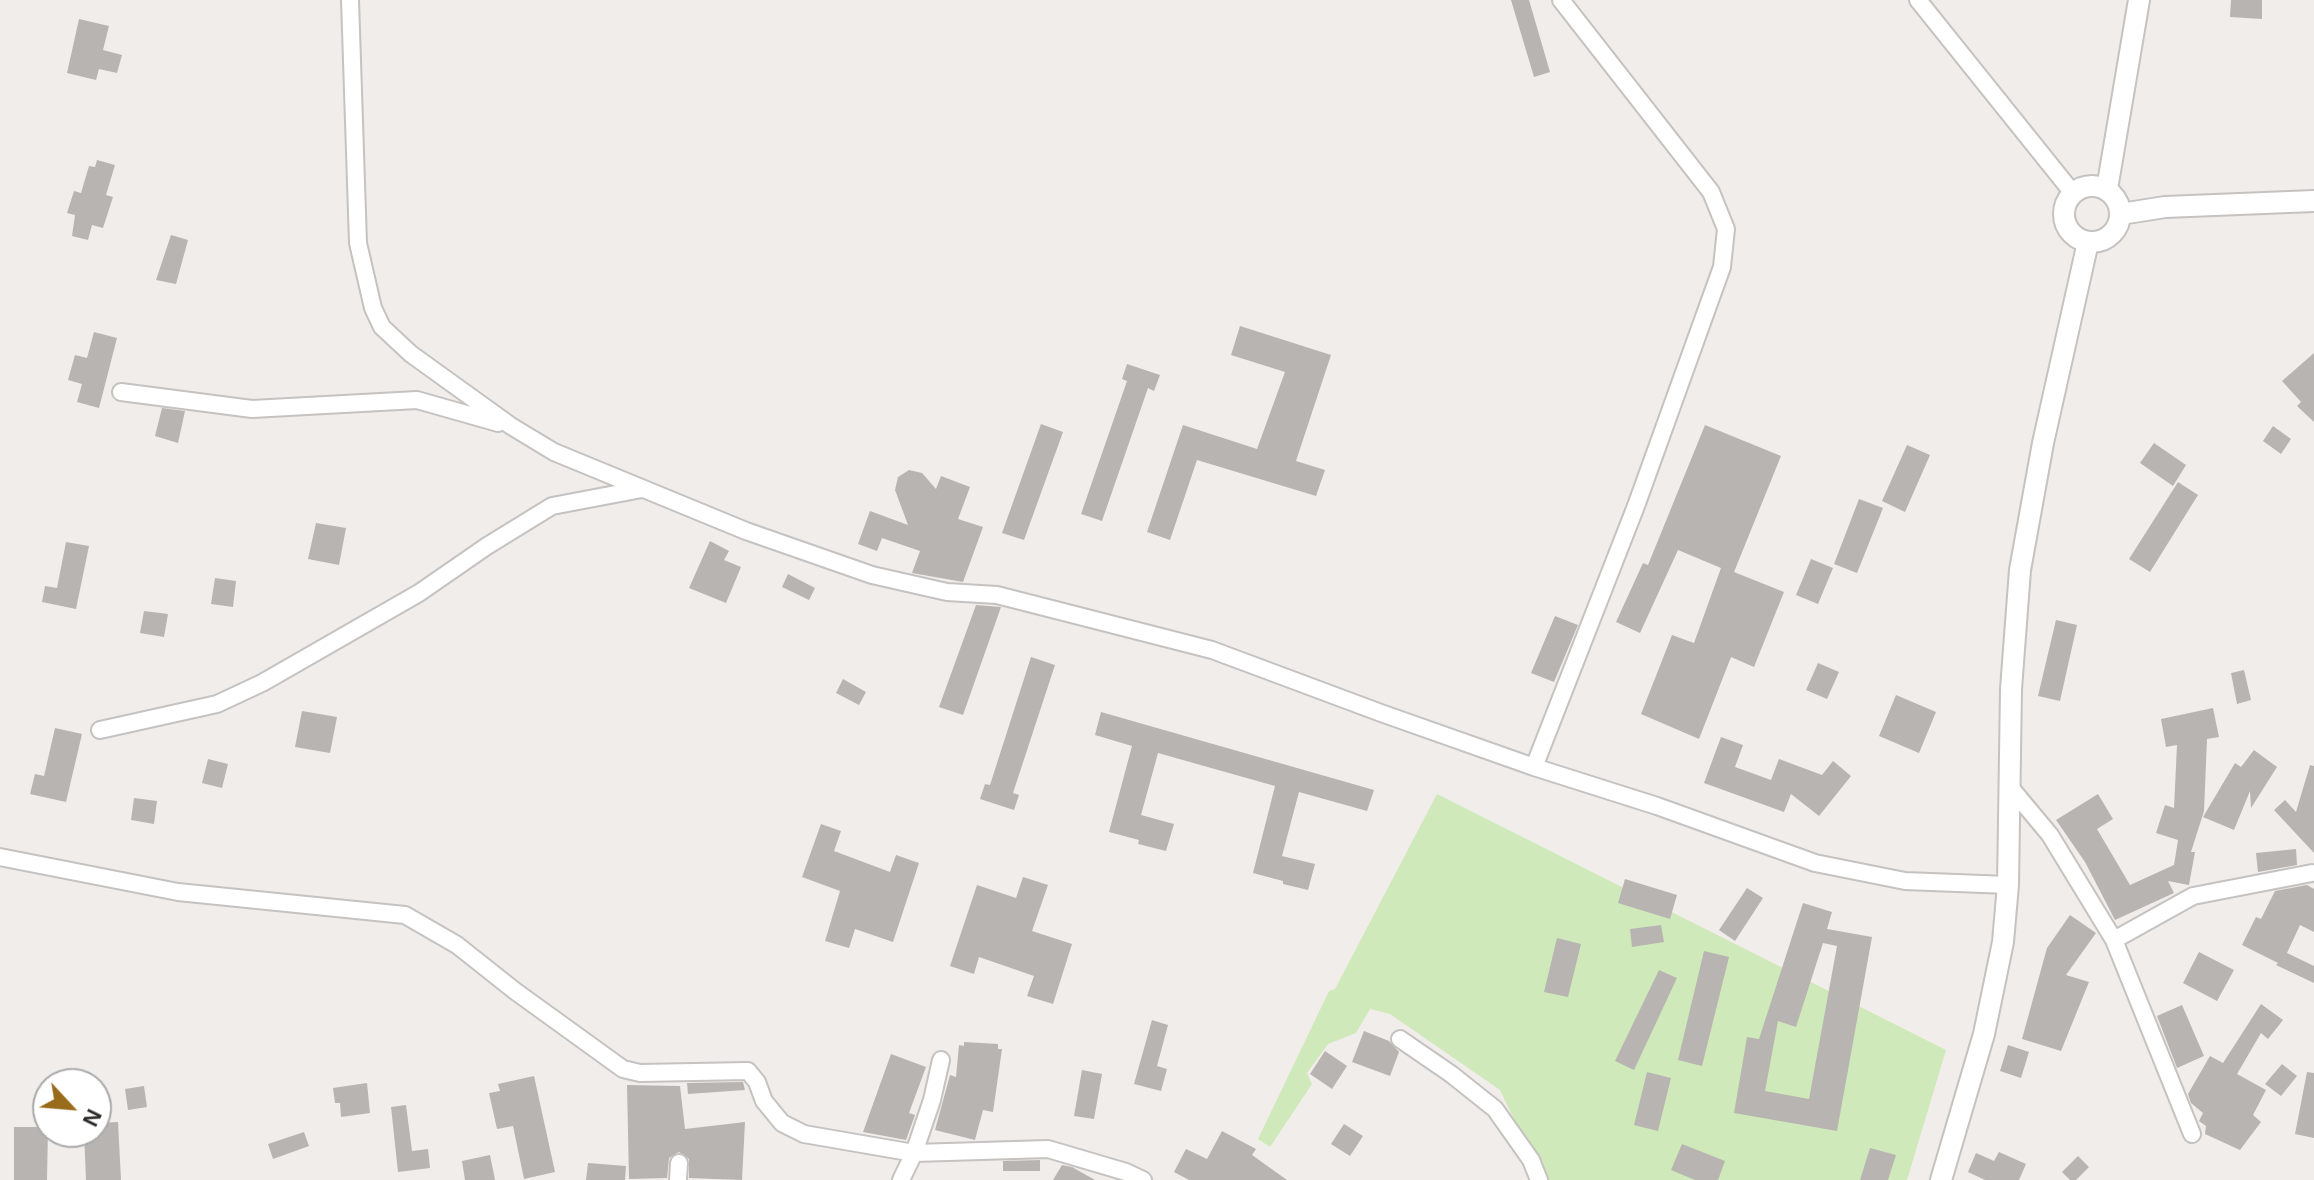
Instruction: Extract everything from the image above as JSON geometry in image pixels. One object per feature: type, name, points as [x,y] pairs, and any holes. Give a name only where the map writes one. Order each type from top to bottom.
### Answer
[{"type":"street","points":[[350,0],[358,243],[373,308],[382,327],[411,354],[511,426],[554,452],[746,531],[872,575],[947,592],[997,595],[1212,650],[1534,767],[1657,806],[1815,863],[1905,881],[2008,885]]},
{"type":"street","points":[[1534,767],[1636,506],[1722,267],[1726,229],[1711,192],[1561,0]]},
{"type":"street","points":[[1918,0],[2072,192]]},
{"type":"street","points":[[2107,189],[2139,0]]},
{"type":"street","points":[[2089,185],[2107,189],[2117,199],[2121,214],[2111,236],[2088,242],[2073,236],[2064,223],[2064,206],[2072,192],[2089,185]]},
{"type":"street","points":[[2121,214],[2165,207],[2314,201]]},
{"type":"street","points":[[1941,1180],[1984,1034],[2003,942],[2008,885],[2011,689],[2020,570],[2043,443],[2088,242]]},
{"type":"street","points":[[121,392],[252,409],[417,400],[511,426]]},
{"type":"street","points":[[100,730],[217,704],[262,683],[407,601],[552,506],[644,488]]},
{"type":"street","points":[[2010,787],[2050,835],[2114,940],[2192,1134]]},
{"type":"street","points":[[0,857],[178,892],[405,915],[457,945],[623,1069],[640,1073],[748,1071],[757,1082],[764,1101],[782,1123],[804,1134],[914,1153],[1048,1149],[1143,1180]]},
{"type":"street","points":[[2114,940],[2193,896],[2312,873]]},
{"type":"street","points":[[1400,1039],[1495,1109],[1531,1160],[1539,1180]]},
{"type":"street","points":[[901,1180],[932,1100],[941,1060]]},
{"type":"street","points":[[678,1180],[679,1163]]},
{"type":"green space","points":[[1437,794],[1946,1050],[1907,1180],[1543,1180],[1500,1090],[1390,1014],[1370,1009],[1356,1033],[1328,1044],[1307,1073],[1312,1084],[1270,1147],[1258,1139],[1329,991],[1335,989]]},
{"type":"building","points":[[1511,0],[1529,0],[1550,72],[1534,77]]},
{"type":"building","points":[[2231,0],[2262,0],[2262,19],[2230,17]]},
{"type":"building","points":[[79,19],[109,26],[103,50],[122,55],[117,73],[99,69],[96,80],[67,73]]},
{"type":"building","points":[[97,160],[115,165],[106,195],[113,197],[103,228],[92,225],[88,240],[72,236],[75,215],[67,213],[74,191],[81,193],[89,166],[95,167]]},
{"type":"building","points":[[171,235],[188,240],[176,284],[156,280]]},
{"type":"building","points":[[1240,326],[1331,355],[1296,461],[1325,470],[1316,496],[1197,460],[1170,540],[1147,532],[1183,425],[1257,449],[1285,372],[1231,355]]},
{"type":"building","points":[[94,332],[117,338],[99,408],[77,402],[82,384],[68,380],[75,355],[87,358]]},
{"type":"building","points":[[2314,353],[2314,422],[2297,406],[2301,402],[2282,381]]},
{"type":"building","points":[[1127,364],[1160,375],[1154,391],[1148,388],[1102,521],[1081,514],[1127,381],[1122,379]]},
{"type":"building","points":[[162,408],[185,411],[178,443],[155,436]]},
{"type":"building","points":[[1041,424],[1063,432],[1024,540],[1002,533]]},
{"type":"building","points":[[1705,425],[1781,456],[1734,572],[1784,592],[1754,667],[1731,657],[1699,739],[1641,714],[1672,635],[1694,643],[1721,568],[1678,550],[1640,633],[1616,622],[1643,563],[1648,565]]},
{"type":"building","points":[[2273,426],[2291,439],[2281,454],[2263,441]]},
{"type":"building","points":[[2154,443],[2186,465],[2173,486],[2140,463]]},
{"type":"building","points":[[1907,445],[1930,455],[1905,512],[1882,501]]},
{"type":"building","points":[[909,470],[922,473],[936,489],[941,476],[970,487],[958,519],[983,527],[963,582],[912,573],[920,551],[882,538],[877,551],[858,544],[870,511],[908,525],[895,490],[898,477]]},
{"type":"building","points":[[2178,482],[2198,495],[2150,572],[2129,559]]},
{"type":"building","points":[[1859,499],[1883,508],[1857,573],[1834,564]]},
{"type":"building","points":[[316,523],[346,528],[339,565],[308,559]]},
{"type":"building","points":[[710,541],[729,551],[724,560],[741,567],[726,603],[689,588]]},
{"type":"building","points":[[66,542],[89,546],[76,609],[42,602],[45,586],[57,588]]},
{"type":"building","points":[[1811,559],[1833,568],[1818,604],[1796,595]]},
{"type":"building","points":[[788,574],[815,588],[809,600],[782,587]]},
{"type":"building","points":[[215,578],[236,581],[233,607],[211,604]]},
{"type":"building","points":[[976,605],[1001,607],[963,715],[939,707]]},
{"type":"building","points":[[144,611],[168,614],[164,637],[140,633]]},
{"type":"building","points":[[1555,616],[1578,625],[1554,682],[1531,673]]},
{"type":"building","points":[[2056,620],[2077,625],[2060,701],[2038,696]]},
{"type":"building","points":[[1031,657],[1055,665],[1013,793],[1019,795],[1014,810],[980,799],[985,784],[990,785]]},
{"type":"building","points":[[1818,663],[1839,672],[1827,699],[1806,690]]},
{"type":"building","points":[[2244,670],[2251,700],[2237,704],[2231,673]]},
{"type":"building","points":[[843,679],[866,692],[859,705],[836,693]]},
{"type":"building","points":[[1896,695],[1936,712],[1919,753],[1879,736]]},
{"type":"building","points":[[2213,708],[2219,737],[2207,739],[2204,811],[2191,852],[2195,852],[2189,885],[2168,881],[2174,893],[2115,920],[2085,862],[2056,820],[2098,794],[2113,819],[2097,829],[2130,885],[2174,865],[2178,840],[2156,833],[2165,805],[2174,808],[2177,745],[2166,747],[2161,719]]},
{"type":"building","points":[[302,711],[337,717],[330,753],[295,747]]},
{"type":"building","points":[[1101,712],[1374,790],[1367,811],[1299,792],[1282,856],[1315,864],[1308,890],[1253,873],[1275,786],[1158,753],[1141,815],[1174,824],[1166,851],[1138,844],[1139,840],[1109,832],[1132,746],[1095,735]]},
{"type":"building","points":[[55,728],[82,734],[66,802],[30,794],[35,774],[44,776]]},
{"type":"building","points":[[1721,737],[1743,745],[1735,767],[1771,780],[1779,759],[1822,775],[1833,761],[1851,776],[1819,816],[1791,794],[1784,812],[1704,783]]},
{"type":"building","points":[[2254,750],[2277,767],[2251,808],[2250,791],[2234,830],[2203,817],[2235,763],[2241,767]]},
{"type":"building","points":[[208,759],[228,764],[222,788],[202,783]]},
{"type":"building","points":[[2310,765],[2314,766],[2314,853],[2274,810],[2285,800],[2296,812]]},
{"type":"building","points":[[134,798],[157,801],[154,824],[131,820]]},
{"type":"building","points":[[821,824],[841,831],[834,851],[890,872],[896,855],[919,863],[893,942],[855,929],[849,948],[825,941],[840,891],[802,877]]},
{"type":"building","points":[[2296,849],[2297,865],[2258,872],[2256,853]]},
{"type":"building","points":[[1023,877],[1048,885],[1032,931],[1072,944],[1053,1004],[1027,996],[1034,976],[979,957],[974,974],[950,966],[977,885],[1016,898]]},
{"type":"building","points":[[1625,879],[1677,895],[1670,919],[1618,903]]},
{"type":"building","points":[[2307,885],[2314,889],[2314,932],[2300,925],[2287,953],[2314,966],[2314,983],[2242,945],[2256,917],[2261,919],[2275,891]]},
{"type":"building","points":[[1747,888],[1763,898],[1735,941],[1719,930]]},
{"type":"building","points":[[1803,903],[1832,912],[1827,929],[1872,937],[1837,1131],[1734,1113],[1747,1037],[1759,1039]],"holes":[[[1823,943],[1837,946],[1809,1099],[1765,1091],[1778,1021],[1796,1027]]]},
{"type":"building","points":[[2070,915],[2096,933],[2066,975],[2089,982],[2061,1051],[2022,1039],[2047,948]]},
{"type":"building","points":[[1661,925],[1664,942],[1632,947],[1630,929]]},
{"type":"building","points":[[1557,938],[1581,944],[1568,997],[1544,992]]},
{"type":"building","points":[[1704,951],[1729,957],[1702,1066],[1678,1060]]},
{"type":"building","points":[[2199,952],[2234,970],[2217,1001],[2183,983]]},
{"type":"building","points":[[1659,970],[1677,978],[1634,1070],[1615,1061]]},
{"type":"building","points":[[2261,1004],[2283,1020],[2268,1039],[2261,1033],[2237,1074],[2266,1090],[2253,1115],[2261,1122],[2240,1150],[2205,1134],[2206,1126],[2199,1121],[2203,1113],[2191,1103],[2188,1094],[2210,1056],[2223,1063]]},
{"type":"building","points":[[2182,1005],[2204,1056],[2177,1068],[2157,1016]]},
{"type":"building","points":[[1152,1020],[1168,1025],[1157,1066],[1167,1069],[1161,1091],[1134,1084]]},
{"type":"building","points":[[1364,1031],[1389,1041],[1399,1052],[1390,1076],[1352,1062]]},
{"type":"building","points":[[964,1042],[998,1044],[998,1049],[1002,1049],[993,1112],[983,1110],[975,1140],[935,1130],[950,1075],[956,1077],[959,1045],[964,1046]]},
{"type":"building","points":[[2008,1045],[2029,1052],[2021,1078],[2000,1071]]},
{"type":"building","points":[[1325,1051],[1347,1066],[1332,1089],[1310,1074]]},
{"type":"building","points":[[891,1054],[926,1067],[909,1113],[915,1115],[906,1140],[863,1132]]},
{"type":"building","points":[[2282,1064],[2297,1076],[2281,1096],[2265,1084]]},
{"type":"building","points":[[1082,1070],[1102,1074],[1094,1119],[1074,1116]]},
{"type":"building","points":[[1647,1072],[1671,1078],[1658,1131],[1634,1125]]},
{"type":"building","points":[[2307,1072],[2314,1073],[2314,1138],[2295,1134]]},
{"type":"building","points":[[534,1076],[555,1172],[524,1179],[513,1126],[497,1129],[489,1093],[500,1091],[498,1084]]},
{"type":"building","points":[[743,1082],[745,1090],[688,1094],[687,1083]]},
{"type":"building","points":[[367,1083],[370,1113],[341,1117],[340,1103],[335,1103],[333,1088]]},
{"type":"building","points":[[627,1085],[680,1086],[685,1129],[745,1122],[742,1180],[689,1178],[689,1159],[679,1152],[669,1158],[667,1178],[629,1179]]},
{"type":"building","points":[[144,1086],[147,1107],[128,1110],[125,1089]]},
{"type":"building","points":[[406,1105],[412,1151],[428,1149],[430,1168],[398,1172],[391,1107]]},
{"type":"building","points":[[112,1122],[118,1122],[121,1180],[86,1180],[85,1148],[112,1148]]},
{"type":"building","points":[[1344,1124],[1363,1136],[1350,1156],[1331,1144]]},
{"type":"building","points":[[14,1127],[32,1127],[32,1148],[48,1148],[47,1180],[14,1180]]},
{"type":"building","points":[[1222,1131],[1256,1149],[1252,1155],[1287,1180],[1189,1180],[1174,1172],[1186,1149],[1207,1159]]},
{"type":"building","points":[[304,1132],[309,1146],[273,1159],[268,1144]]},
{"type":"building","points":[[1682,1144],[1725,1161],[1718,1180],[1695,1180],[1671,1170]]},
{"type":"building","points":[[1870,1148],[1896,1155],[1888,1180],[1860,1180]]},
{"type":"building","points":[[1999,1152],[2026,1164],[2019,1180],[1985,1180],[1968,1172],[1976,1153],[1994,1161]]},
{"type":"building","points":[[490,1155],[495,1180],[465,1180],[462,1161]]},
{"type":"building","points":[[2078,1156],[2089,1167],[2076,1180],[2070,1180],[2062,1172]]},
{"type":"building","points":[[1040,1160],[1040,1171],[1003,1171],[1003,1161]]},
{"type":"building","points":[[588,1163],[626,1166],[625,1180],[586,1180]]},
{"type":"building","points":[[1062,1165],[1072,1167],[1095,1180],[1053,1180]]}]
